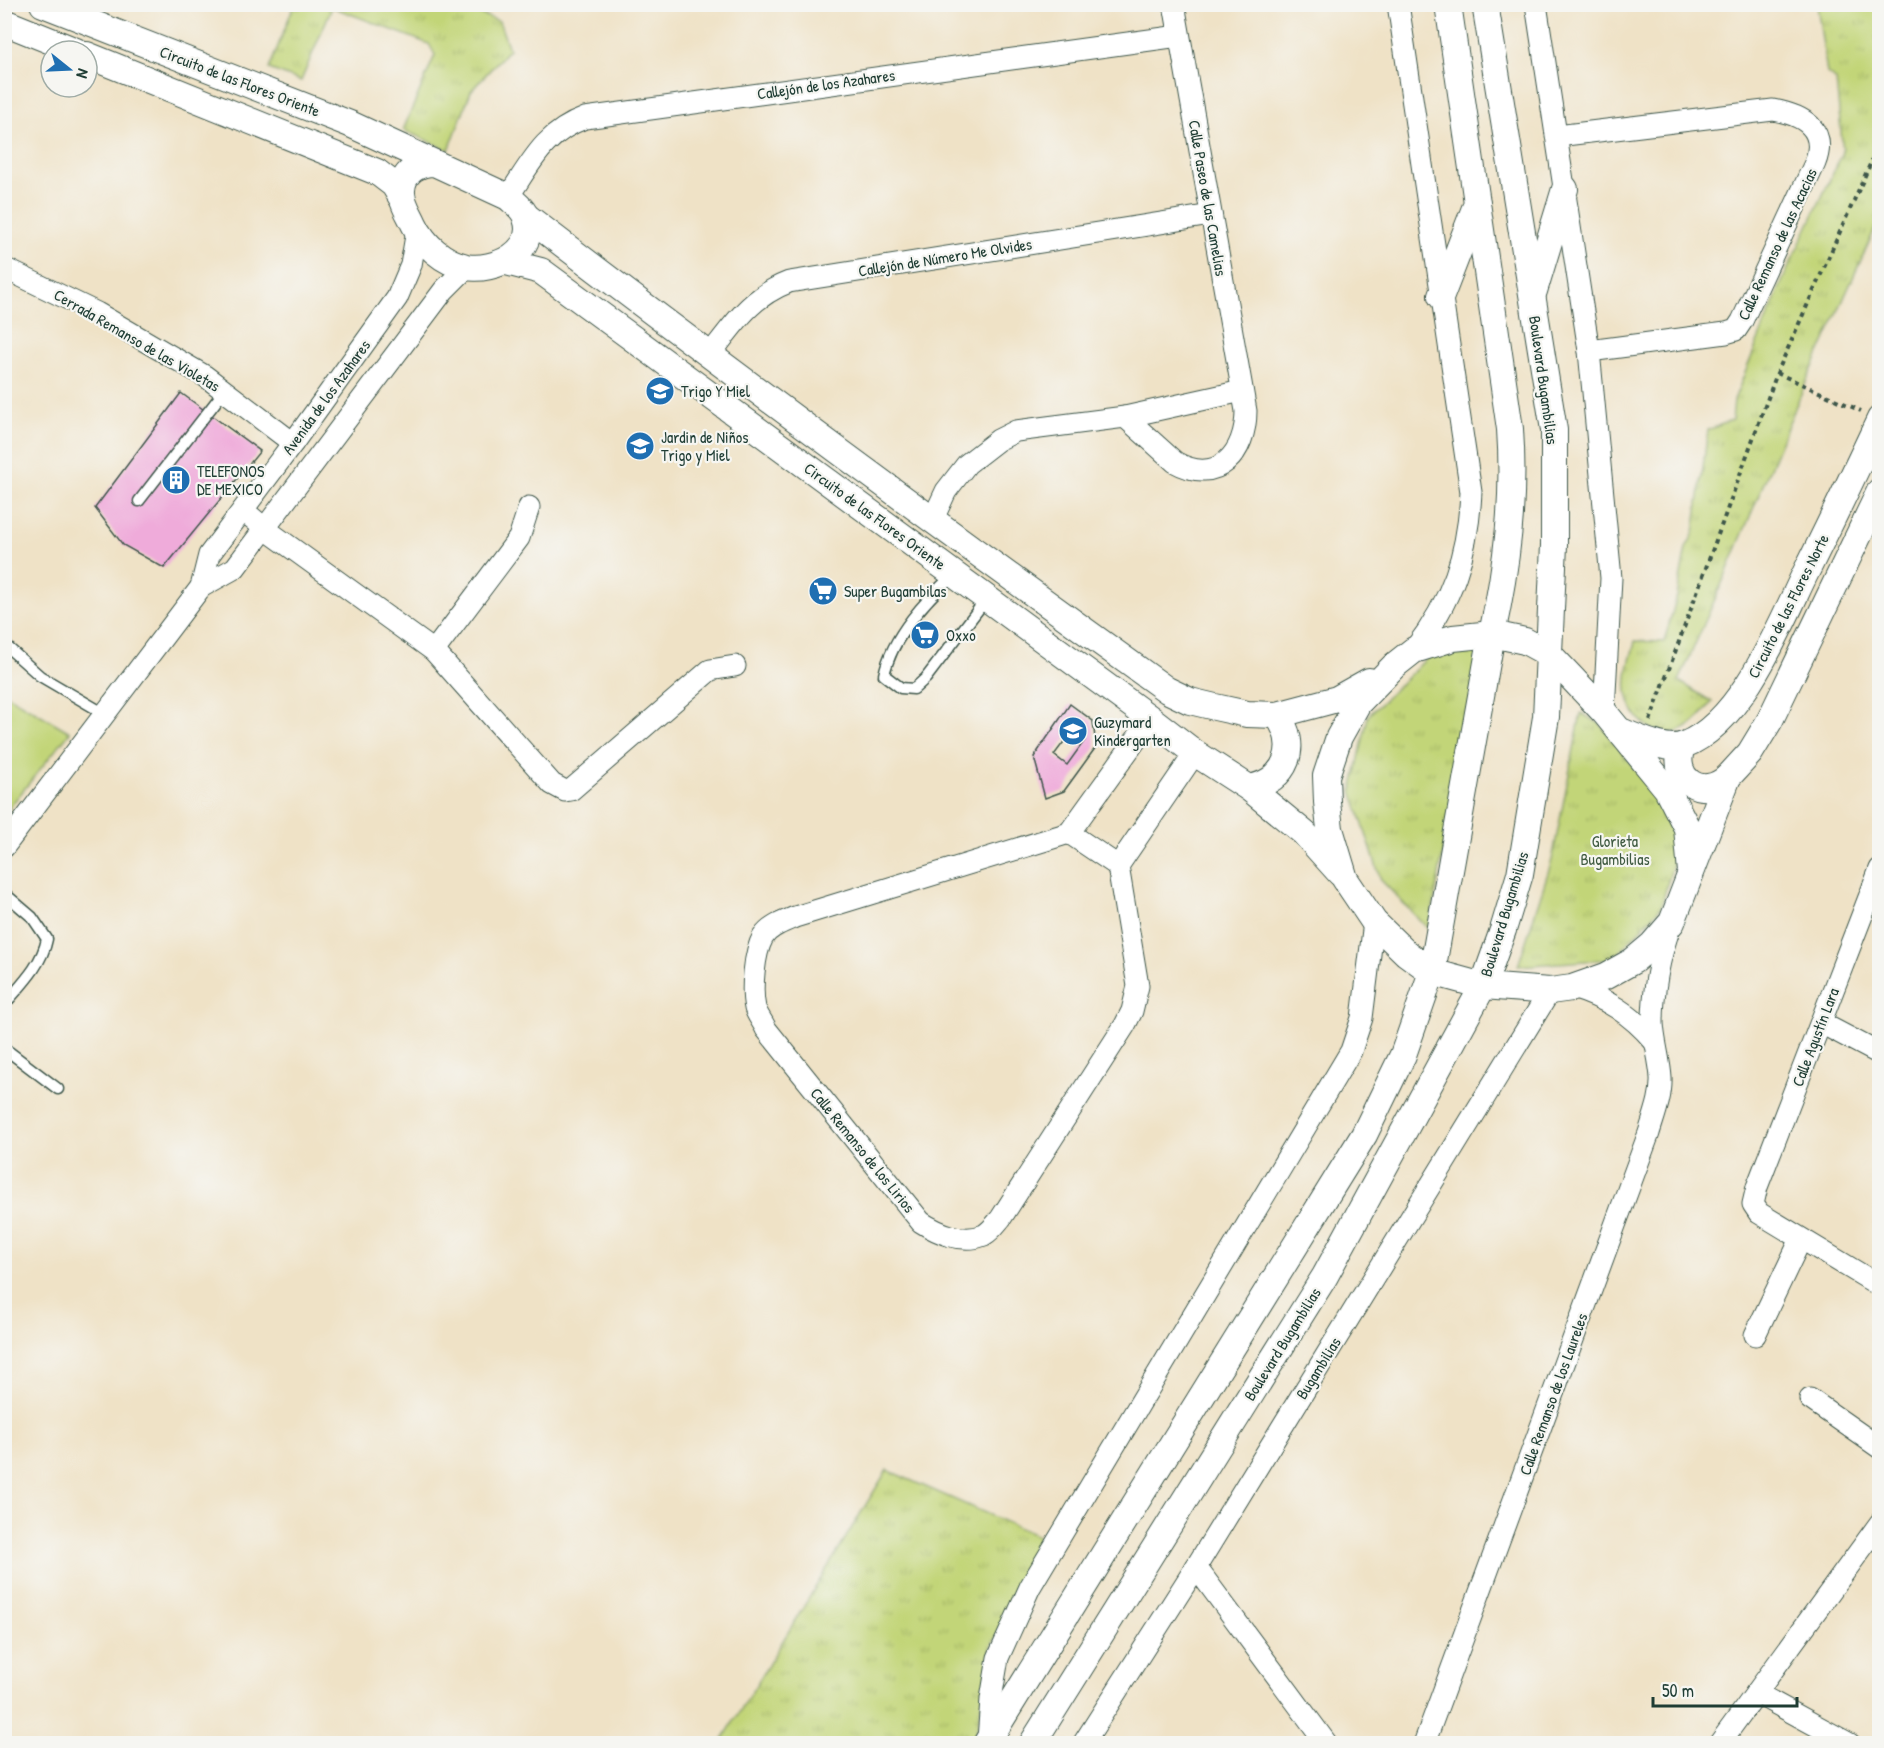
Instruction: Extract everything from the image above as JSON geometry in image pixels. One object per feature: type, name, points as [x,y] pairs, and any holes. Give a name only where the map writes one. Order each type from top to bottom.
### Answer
[{"type":"street","name":"Circuito de las Flores Oriente","points":[[43,4],[350,124],[434,163]]},
{"type":"street","name":"Calle Paseo de las Camelias","points":[[1125,417],[1175,462],[1184,467],[1204,470],[1215,469],[1225,464],[1234,455],[1244,432],[1246,411],[1174,4]]},
{"type":"street","points":[[1398,4],[1471,492],[1469,518],[1463,554],[1450,592],[1434,622],[1404,658],[1358,703],[1339,737],[1326,776],[1330,829],[1346,879],[1374,922],[1406,953],[1432,972],[1483,986],[1561,989],[1604,999],[1632,1017],[1654,1041]]},
{"type":"street","points":[[987,1742],[1364,1136],[1403,1055],[1432,972],[1504,578],[1513,470],[1510,429],[1448,4]]},
{"type":"street","name":"Boulevard Bugambilias","points":[[1032,1743],[1325,1276],[1483,986],[1520,874],[1546,717],[1554,545],[1554,430],[1485,4]]},
{"type":"street","points":[[1536,4],[1589,351],[1611,578],[1612,721],[1654,744],[1682,746],[1679,754],[1681,771],[1692,784],[1707,788],[1722,783],[1728,777]]},
{"type":"street","points":[[4,22],[46,39]]},
{"type":"street","name":"Callejón de los Azahares","points":[[508,197],[540,148],[550,137],[574,122],[591,117],[1179,36]]},
{"type":"street","name":"Circuito de las Flores Oriente","points":[[99,60],[377,172],[394,185],[403,200]]},
{"type":"street","name":"Calle Remanso de las Acacias","points":[[1557,136],[1773,110],[1790,113],[1804,120],[1813,129],[1819,142],[1815,163],[1736,330],[1589,351]]},
{"type":"street","points":[[434,163],[508,197],[526,216],[528,226],[523,245],[506,262],[467,267],[443,258],[428,245],[417,230],[403,200],[403,183],[407,175],[419,166],[434,163]]},
{"type":"street","points":[[1532,297],[1565,189]]},
{"type":"street","points":[[1442,296],[1478,200]]},
{"type":"street","name":"Callejón de Número Me Olvides","points":[[709,356],[753,301],[765,292],[789,282],[1211,215]]},
{"type":"street","name":"Circuito de las Flores Oriente","points":[[526,216],[709,356],[932,521],[1167,690],[1191,701],[1247,714],[1277,715],[1337,699],[1404,658],[1453,638],[1492,634],[1525,641],[1549,654],[1612,721],[1667,789],[1687,828],[1691,872]]},
{"type":"street","name":"Avenida de los Azahares","points":[[4,847],[201,587],[209,555],[397,298],[411,265],[417,230]]},
{"type":"street","name":"Circuito de las Flores Oriente","points":[[506,262],[541,271],[1195,753],[1249,788],[1304,833],[1346,879]]},
{"type":"street","name":"Avenida de los Azahares","points":[[201,587],[235,568],[444,290],[467,267]]},
{"type":"street","name":"Cerrada Remanso de las Violetas","points":[[4,268],[97,313],[205,376],[293,443]]},
{"type":"street","points":[[932,521],[942,498],[967,464],[998,440],[1016,431],[1125,417],[1242,391]]},
{"type":"street","name":"Circuito de las Flores Norte","points":[[1682,746],[1707,733],[1758,670],[1836,513],[1879,419]]},
{"type":"street","name":"Circuito de las Flores Norte","points":[[1672,922],[1728,777],[1750,753],[1770,720],[1880,491]]},
{"type":"street","points":[[434,651],[519,538],[529,507]]},
{"type":"street","points":[[243,510],[264,528],[434,651],[552,784],[565,790],[571,790],[710,670],[735,666]]},
{"type":"street","points":[[1836,513],[1864,525]]},
{"type":"street","points":[[1249,788],[1267,782],[1275,776],[1286,760],[1289,741],[1283,723],[1277,715]]},
{"type":"street","points":[[1151,719],[1069,833],[1118,866],[1195,753]]},
{"type":"street","name":"Calle Remanso de los Lirios","points":[[1069,833],[795,917],[777,924],[764,936],[757,954],[754,973],[755,1009],[766,1029],[921,1221],[933,1230],[946,1235],[973,1237],[985,1234],[993,1228],[1125,1026],[1132,1011],[1138,986],[1118,866]]},
{"type":"street","name":"Calle Agustín Lara","points":[[1801,1239],[1759,1213],[1753,1204],[1756,1187],[1880,869]]},
{"type":"street","points":[[987,1742],[998,1658],[1030,1587],[1351,1051],[1362,1018],[1374,922]]},
{"type":"street","points":[[1561,989],[1606,976],[1633,962],[1672,922]]},
{"type":"street","name":"Calle Remanso de los Laureles","points":[[1424,1743],[1649,1133],[1661,1079],[1654,1041],[1655,984],[1672,922]]},
{"type":"street","name":"Bugambilias","points":[[1083,1743],[1561,989]]},
{"type":"street","points":[[1821,1023],[1880,1054]]},
{"type":"street","points":[[1755,1335],[1801,1239],[1880,1286]]},
{"type":"street","points":[[1810,1399],[1880,1448]]},
{"type":"street","points":[[1719,1743],[1880,1523]]},
{"type":"street","points":[[1196,1567],[1327,1743]]},
{"type":"street","points":[[1756,1693],[1850,1743]]},
{"type":"lane","points":[[139,501],[225,390]]},
{"type":"lane","points":[[954,574],[918,610],[887,659],[884,675],[901,688],[914,689],[926,678],[987,598]]},
{"type":"lane","points":[[4,644],[40,676],[105,714]]},
{"type":"lane","points":[[4,893],[32,917],[47,939],[45,952],[4,1005]]},
{"type":"lane","points":[[4,1048],[58,1089]]},
{"type":"path","points":[[1643,740],[1777,374],[1880,142]]},
{"type":"path","points":[[1777,374],[1879,419]]},
{"type":"green space","points":[[294,5],[444,5],[466,9],[499,21],[509,49],[471,91],[449,150],[403,130],[435,55],[429,44],[332,7],[301,81],[269,69]]},
{"type":"green space","points":[[1817,5],[1879,5],[1879,220],[1800,396],[1679,681],[1712,702],[1690,726],[1676,732],[1665,733],[1647,726],[1629,702],[1628,668],[1635,641],[1664,642],[1677,596],[1686,548],[1694,533],[1708,430],[1732,420],[1734,400],[1784,277],[1843,152],[1836,80],[1827,73]]},
{"type":"green space","points":[[1481,644],[1429,930],[1381,880],[1352,791],[1368,716],[1430,655]]},
{"type":"green space","points":[[5,694],[70,732],[5,813]]},
{"type":"green space","name":"Glorieta Bugambilias","points":[[1581,713],[1600,724],[1657,797],[1678,846],[1661,907],[1613,959],[1518,966],[1552,860]]},
{"type":"green space","points":[[887,1470],[1047,1540],[992,1645],[975,1739],[971,1743],[720,1744]]},
{"type":"building","name":"TELEFONOS DE MEXICO","points":[[181,393],[260,451],[164,568],[123,545],[95,508]]},
{"type":"building","points":[[1070,704],[1093,721],[1096,747],[1064,791],[1045,798],[1034,757]],"holes":[[[1072,731],[1085,740],[1067,765],[1054,755]]]},
{"type":"place","name":"Trigo Y Miel","points":[[660,391]]},
{"type":"place","name":"Jardin de Niños Trigo y Miel","points":[[640,446]]},
{"type":"place","name":"TELEFONOS DE MEXICO","points":[[176,480]]},
{"type":"place","name":"Super Bugambilas","points":[[823,591]]},
{"type":"place","name":"Oxxo","points":[[925,635]]},
{"type":"place","name":"Guzymard Kindergarten","points":[[1073,731]]}]
